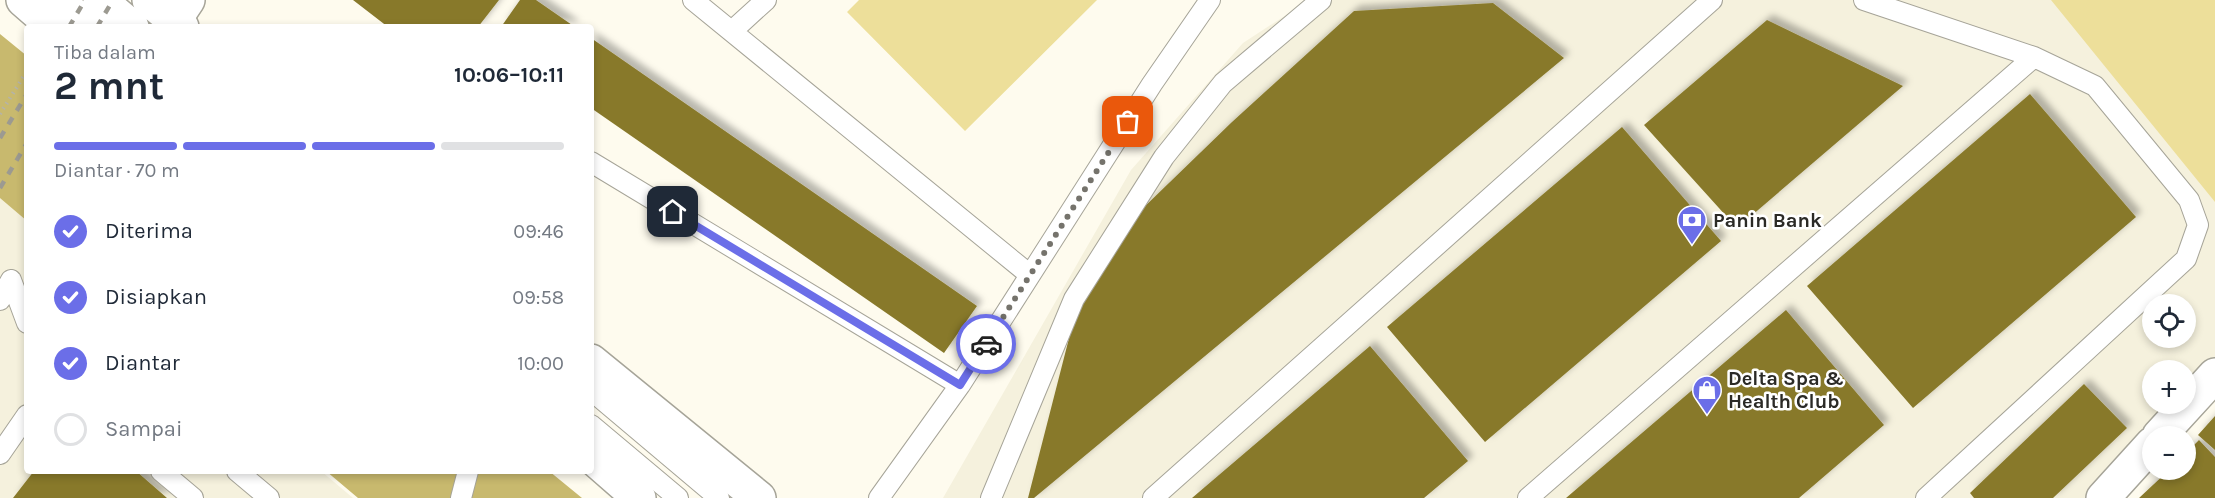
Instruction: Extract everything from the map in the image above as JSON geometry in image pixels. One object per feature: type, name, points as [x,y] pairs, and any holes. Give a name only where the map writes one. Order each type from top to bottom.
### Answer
[{"type":"main road","points":[[23,0],[51,24]]},
{"type":"main road","points":[[57,0],[85,24]]},
{"type":"main road","points":[[100,0],[128,24]]},
{"type":"main road","points":[[149,0],[182,16]]},
{"type":"main road","points":[[594,363],[759,498]]},
{"type":"main road","points":[[2168,426],[2215,375]]},
{"type":"main road","points":[[2103,498],[2142,455]]},
{"type":"main road","points":[[594,459],[639,498]]},
{"type":"lane","points":[[693,0],[1030,275]]},
{"type":"lane","points":[[732,32],[766,0]]},
{"type":"lane","points":[[886,494],[960,385],[1152,84],[1210,0]]},
{"type":"lane","points":[[991,498],[1074,299],[1164,157],[1223,83],[1321,0]]},
{"type":"lane","points":[[1153,498],[1712,0]]},
{"type":"lane","points":[[1864,0],[2034,57],[2095,86],[2188,200],[2198,225],[2186,259],[1926,498]]},
{"type":"lane","points":[[1528,498],[2034,57]]},
{"type":"lane","points":[[594,164],[960,385]]},
{"type":"lane","points":[[6,276],[24,291]]},
{"type":"lane","points":[[0,300],[6,276]]},
{"type":"lane","points":[[6,276],[24,316]]},
{"type":"lane","points":[[594,393],[719,498]]},
{"type":"lane","points":[[0,454],[24,419]]},
{"type":"lane","points":[[594,428],[678,498]]},
{"type":"lane","points":[[164,474],[193,498]]},
{"type":"lane","points":[[240,474],[268,498]]},
{"type":"lane","points":[[461,498],[467,474]]},
{"type":"path","points":[[0,114],[24,76]]},
{"type":"shaded area","points":[[859,0],[1097,0],[965,131],[847,12]]},
{"type":"shaded area","points":[[1309,0],[2098,0],[2215,91],[2215,364],[2196,386],[2196,360],[2142,360],[2142,414],[2171,414],[2160,426],[2142,426],[2142,446],[2094,498],[943,498],[1131,170],[1243,43]]},
{"type":"shaded area","points":[[2051,0],[2215,0],[2215,202]]},
{"type":"shaded area","points":[[0,34],[24,54],[24,218],[0,198]]},
{"type":"shaded area","points":[[0,195],[24,215],[24,474],[325,474],[353,498],[0,498]]},
{"type":"shaded area","points":[[330,474],[553,474],[582,498],[358,498]]},
{"type":"building","points":[[353,0],[499,0],[480,24],[384,24]]},
{"type":"building","points":[[520,0],[536,0],[571,24],[503,24]]},
{"type":"building","points":[[1493,3],[1564,58],[1034,498],[1028,498],[1076,311],[1139,212],[1232,122],[1354,11]]},
{"type":"building","points":[[1767,20],[1903,86],[1737,228],[1644,125]]},
{"type":"building","points":[[594,40],[977,306],[944,353],[594,110]]},
{"type":"building","points":[[2030,94],[2136,217],[1913,408],[1807,286]]},
{"type":"building","points":[[1622,127],[1721,241],[1485,442],[1387,327]]},
{"type":"building","points":[[1786,310],[1884,425],[1799,498],[1566,498]]},
{"type":"building","points":[[1370,346],[1468,461],[1424,498],[1192,498]]},
{"type":"building","points":[[2084,384],[2127,428],[2053,498],[1974,498],[1970,493]]},
{"type":"building","points":[[2215,416],[2215,450],[2198,435]]},
{"type":"building","points":[[2199,440],[2215,457],[2215,498],[2139,498],[2158,480],[2196,480],[2196,443]]},
{"type":"building","points":[[32,474],[139,474],[167,498],[13,498]]},
{"type":"railway","points":[[71,24],[85,0]]},
{"type":"railway","points":[[99,24],[113,0]]},
{"type":"railway","points":[[0,138],[24,99]]},
{"type":"railway","points":[[0,188],[24,148]]},
{"type":"way so far","points":[[986,344],[1128,122]]},
{"type":"place","name":"Panin Bank","points":[[1692,246]]},
{"type":"place","name":"Delta Spa & Health Club","points":[[1707,416]]},
{"type":"route","points":[[673,212],[960,385],[986,344]]}]
